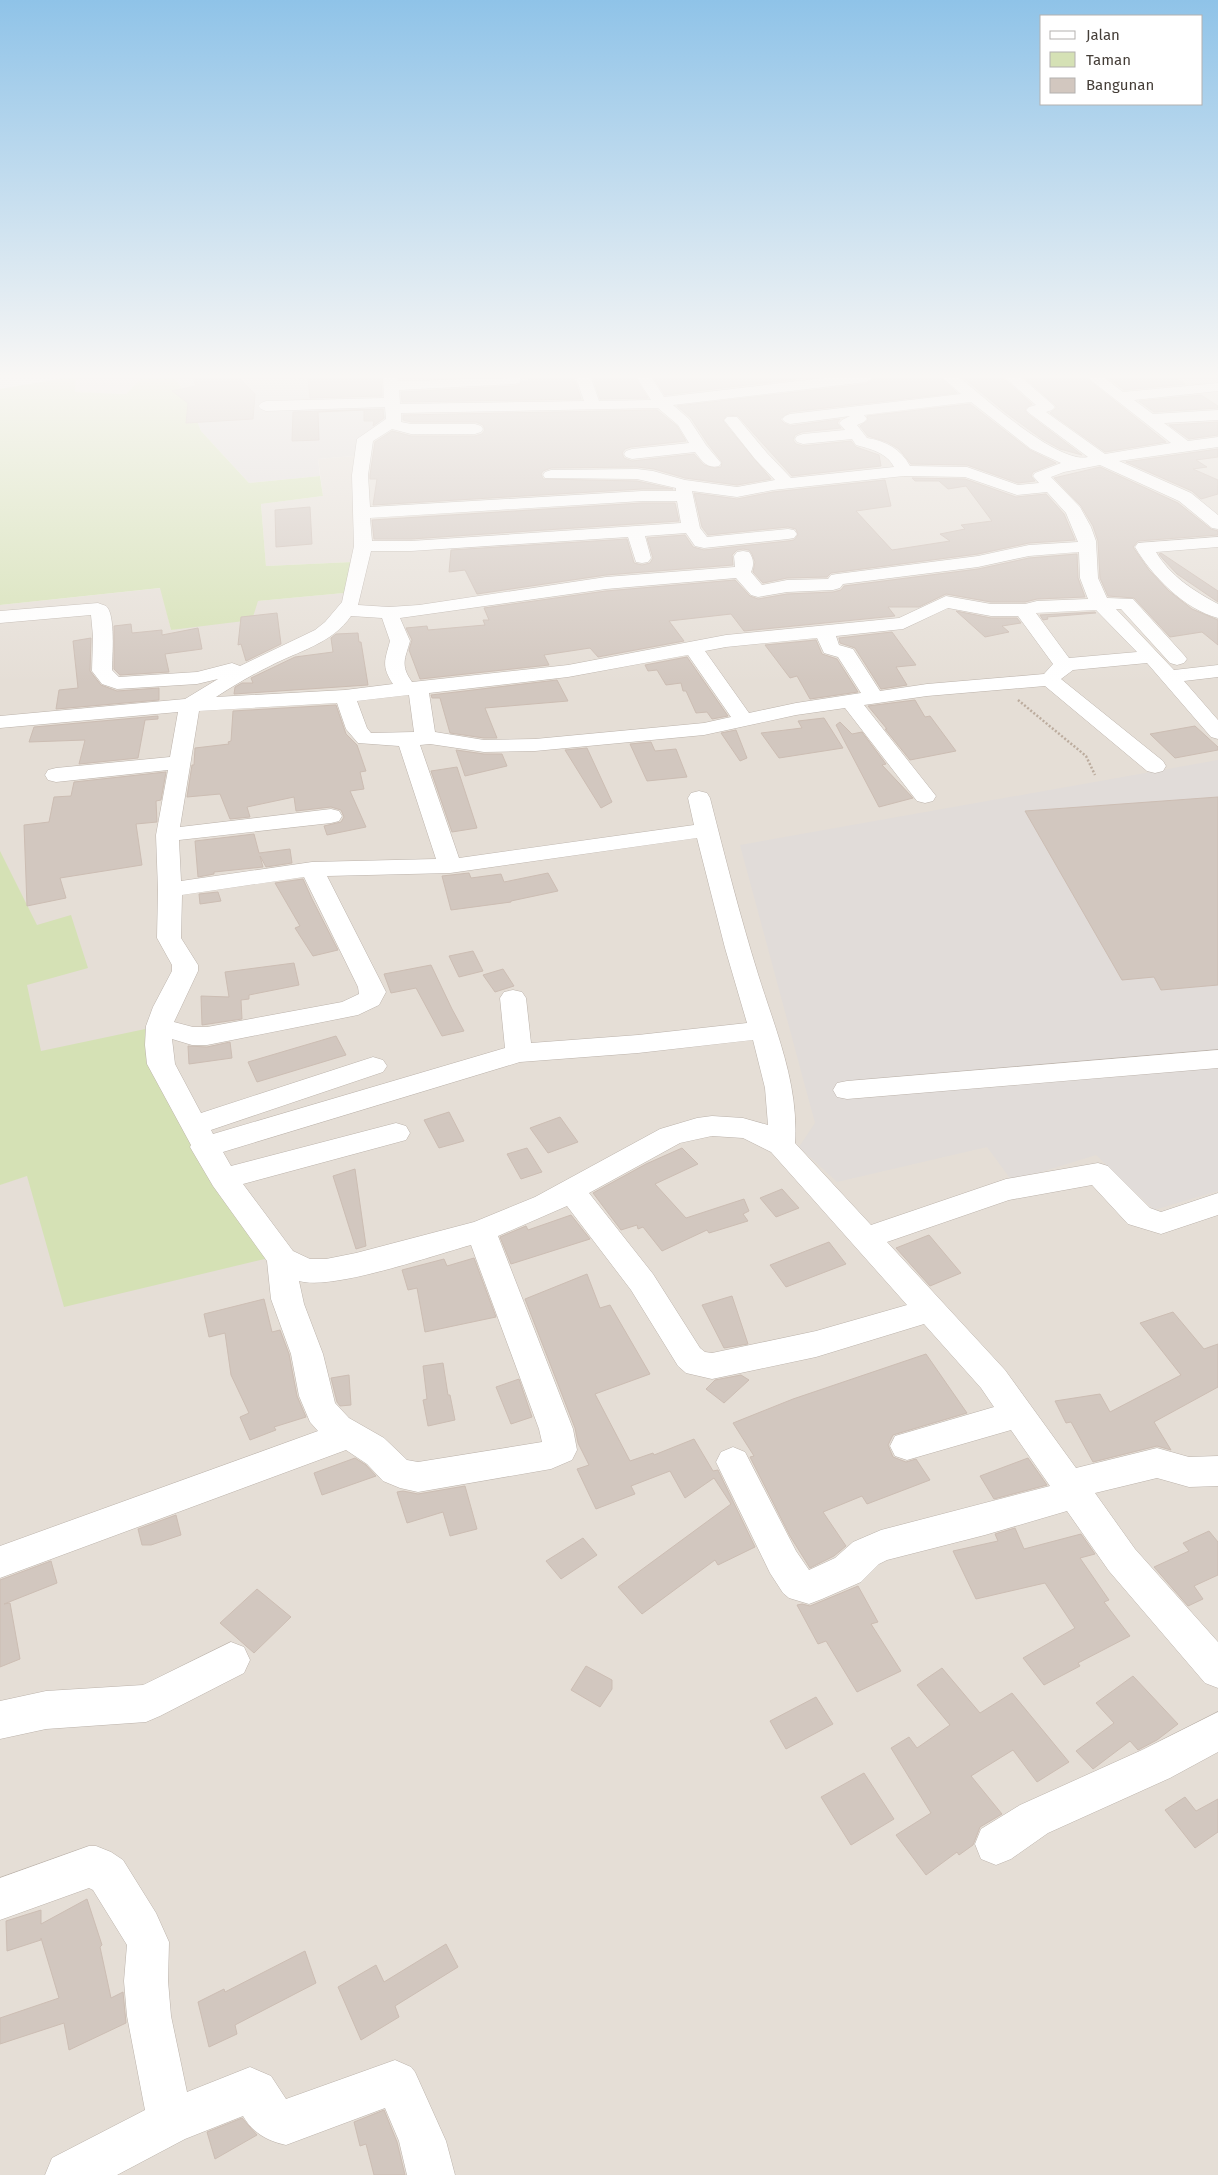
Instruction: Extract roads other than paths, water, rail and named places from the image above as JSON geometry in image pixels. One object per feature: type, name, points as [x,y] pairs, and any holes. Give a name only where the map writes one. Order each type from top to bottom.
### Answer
[{"type":"street","points":[[0,617],[98,609],[103,636],[102,671],[109,680],[117,683],[196,678],[262,662],[323,635],[337,622],[351,602],[363,546],[360,480]]},
{"type":"street","points":[[660,480],[684,491]]},
{"type":"street","points":[[784,480],[787,483]]},
{"type":"street","points":[[362,513],[642,496],[684,491],[737,492],[787,483],[821,480]]},
{"type":"street","points":[[988,480],[1017,490],[1051,487]]},
{"type":"street","points":[[1043,480],[1074,511],[1082,527],[1087,547],[1089,578],[1100,603],[1218,732]]},
{"type":"street","points":[[1146,480],[1185,497],[1216,521]]},
{"type":"street","points":[[684,491],[691,528],[701,542],[788,534]]},
{"type":"street","points":[[363,546],[411,546],[496,539],[691,528]]},
{"type":"street","points":[[635,532],[642,558]]},
{"type":"street","points":[[735,540],[745,559],[742,572]]},
{"type":"street","points":[[1218,542],[1182,546],[1144,547],[1162,574],[1172,585],[1218,612]]},
{"type":"street","points":[[742,572],[758,591],[787,586],[835,584],[837,579],[965,562],[982,563],[1009,554],[1053,548],[1087,547]]},
{"type":"street","points":[[346,610],[389,613],[452,607],[606,583],[742,572]]},
{"type":"street","points":[[0,722],[190,705],[345,696],[568,670],[694,649],[726,641],[908,622],[933,610],[935,606],[946,602],[991,610],[1025,610],[1124,602],[1191,674]]},
{"type":"street","points":[[1025,610],[1058,673],[1155,766]]},
{"type":"street","points":[[389,613],[400,641],[395,654],[395,667],[398,676],[413,688],[416,738],[450,866]]},
{"type":"street","points":[[824,630],[830,647],[846,653],[853,667],[874,697]]},
{"type":"street","points":[[694,649],[744,720]]},
{"type":"street","points":[[345,696],[357,729],[365,738],[383,740],[416,738],[484,746],[535,745],[704,728],[796,709],[927,690],[998,684],[1152,658]]},
{"type":"street","points":[[262,662],[190,705],[167,835],[167,871],[170,890],[169,938],[185,964],[185,971],[180,984],[166,1007],[159,1026],[158,1045],[161,1064],[223,1179],[282,1258],[306,1271],[326,1271],[356,1265],[480,1231],[545,1205],[670,1136],[697,1128],[712,1126],[743,1128],[760,1133],[781,1145],[993,1379],[1122,1560],[1218,1670]]},
{"type":"street","points":[[1168,677],[1218,671]]},
{"type":"street","points":[[850,701],[925,796]]},
{"type":"street","points":[[56,775],[180,762]]},
{"type":"street","points":[[699,798],[752,997],[763,1030],[783,1114],[781,1145]]},
{"type":"street","points":[[167,835],[331,816]]},
{"type":"street","points":[[170,890],[312,869],[450,866],[707,830]]},
{"type":"street","points":[[159,1026],[192,1036],[207,1036],[349,1009],[370,999],[373,992],[372,987],[312,869]]},
{"type":"street","points":[[513,998],[519,1053]]},
{"type":"street","points":[[199,1136],[519,1053],[638,1044],[763,1030]]},
{"type":"street","points":[[847,1090],[1218,1059]]},
{"type":"street","points":[[199,1136],[373,1066]]},
{"type":"street","points":[[223,1179],[396,1133]]},
{"type":"street","points":[[866,1238],[1006,1190],[1098,1173],[1139,1216],[1161,1223],[1218,1204]]},
{"type":"street","points":[[571,1191],[642,1282],[689,1356],[697,1364],[712,1366],[816,1344],[930,1310]]},
{"type":"street","points":[[282,1258],[288,1302],[307,1355],[320,1409],[328,1420],[347,1435],[371,1446],[394,1472],[418,1477],[551,1455],[560,1450],[556,1429],[480,1231]]},
{"type":"street","points":[[907,1446],[1019,1414]]},
{"type":"street","points":[[0,1562],[116,1522],[347,1435]]},
{"type":"street","points":[[733,1462],[783,1562],[796,1581],[802,1586],[809,1587],[848,1570],[866,1553],[881,1546],[985,1520],[1157,1463],[1164,1463],[1192,1473],[1209,1470],[1218,1471]]},
{"type":"street","points":[[0,1720],[64,1708],[146,1703],[231,1660]]},
{"type":"street","points":[[996,1844],[1034,1819],[1156,1764],[1218,1731]]},
{"type":"street","points":[[0,1900],[89,1868],[96,1867],[108,1875],[148,1942],[146,1980],[149,2016],[170,2122]]},
{"type":"street","points":[[69,2175],[170,2122],[250,2090],[255,2092],[267,2114],[275,2121],[286,2122],[395,2083],[420,2134],[431,2175]]}]
